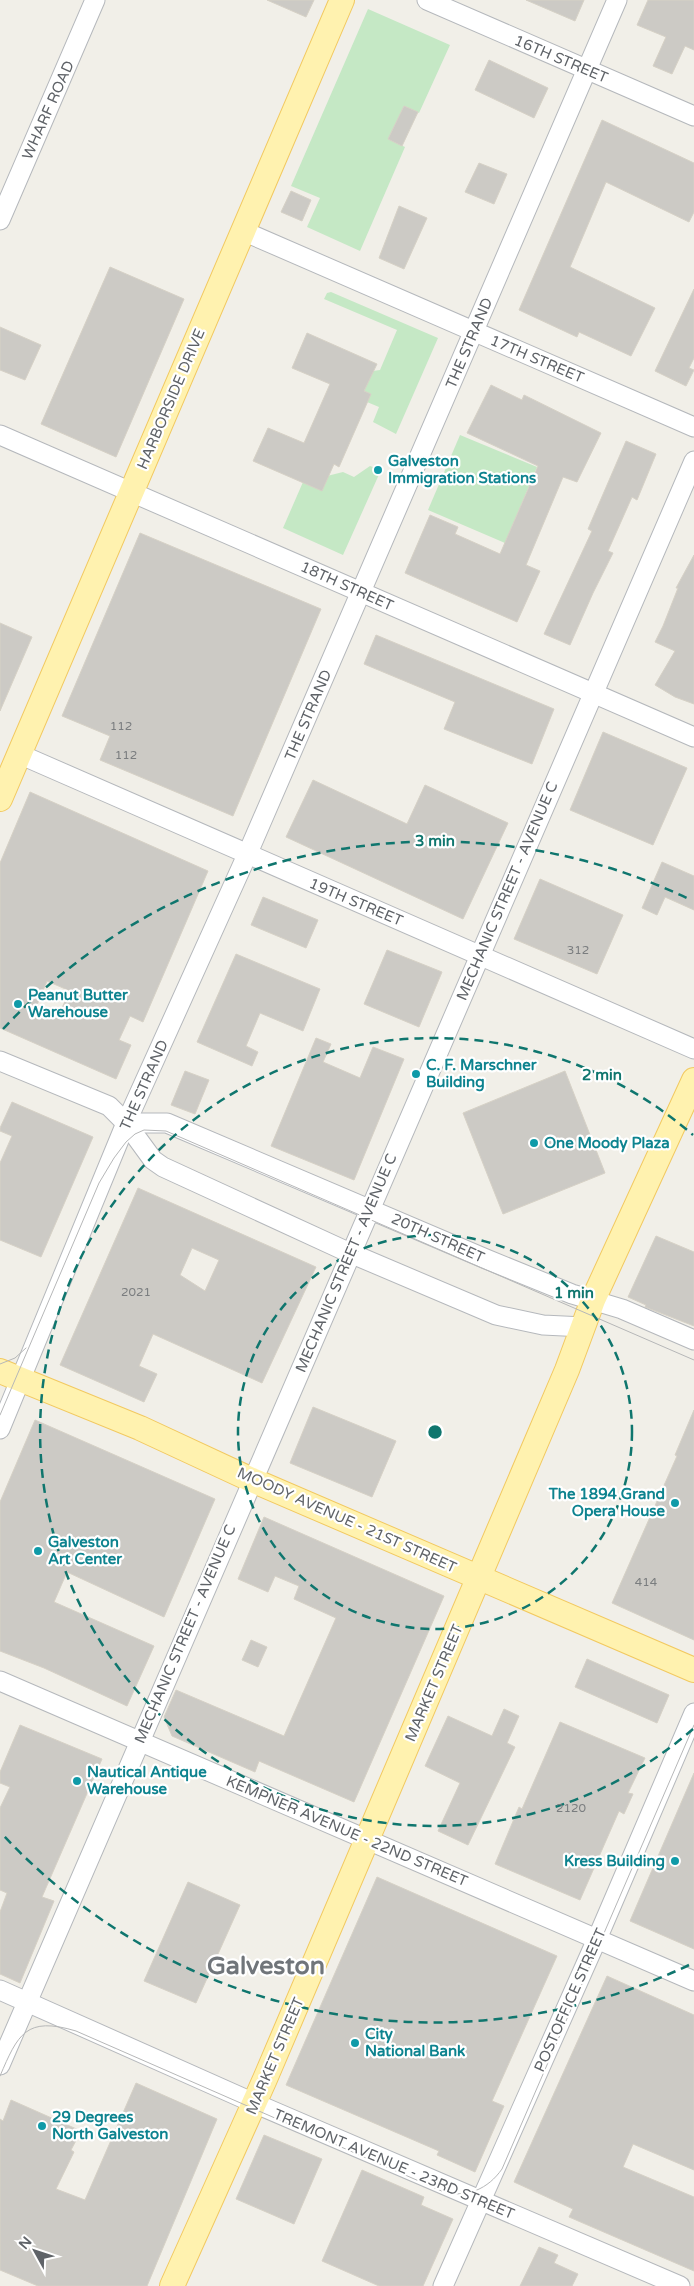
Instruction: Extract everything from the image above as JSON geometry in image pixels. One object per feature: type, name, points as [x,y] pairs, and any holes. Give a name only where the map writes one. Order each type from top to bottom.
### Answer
[{"type":"main road","name":"HARBORSIDE DRIVE","points":[[0,799],[342,0]]},
{"type":"main road","name":"MARKET STREET","points":[[172,2286],[368,1840],[584,1327],[593,1300],[694,1080]]},
{"type":"main road","name":"MOODY AVENUE - 21ST STREET","points":[[11,1376],[140,1428],[252,1480],[694,1670]]},
{"type":"street","name":"WHARF ROAD","points":[[0,220],[96,0]]},
{"type":"street","name":"16TH STREET","points":[[428,0],[694,116]]},
{"type":"street","name":"THE STRAND","points":[[0,1429],[11,1376],[247,855],[617,0]]},
{"type":"street","name":"17TH STREET","points":[[243,231],[694,427]]},
{"type":"street","name":"18TH STREET","points":[[0,435],[694,737]]},
{"type":"street","name":"MECHANIC STREET - AVENUE C","points":[[0,2065],[694,461]]},
{"type":"street","name":"19TH STREET","points":[[20,754],[247,855],[694,1049]]},
{"type":"street","points":[[0,1061],[109,1106],[126,1123],[153,1160],[163,1167],[350,1253],[496,1315],[543,1325],[584,1327]]},
{"type":"street","name":"20TH STREET","points":[[126,1123],[167,1123],[486,1259],[593,1300],[622,1309],[694,1340]]},
{"type":"street","name":"KEMPNER AVENUE - 22ND STREET","points":[[0,1681],[694,1981]]},
{"type":"street","name":"POSTOFFICE STREET","points":[[443,2286],[597,1940],[694,1713]]},
{"type":"street","name":"TREMONT AVENUE - 23RD STREET","points":[[0,1990],[254,2103],[680,2286]]},
{"type":"green space","points":[[368,9],[450,45],[419,113],[404,106],[388,139],[405,147],[360,251],[307,227],[320,198],[291,186]]},
{"type":"green space","points":[[331,292],[438,338],[396,434],[373,422],[379,407],[367,402],[371,394],[364,391],[373,371],[380,370],[397,330],[324,299],[327,293]]},
{"type":"green space","points":[[460,435],[537,467],[505,543],[428,510]]},
{"type":"green space","points":[[370,466],[381,470],[343,555],[283,528],[303,482],[343,472],[354,477]]},
{"type":"building","points":[[267,0],[314,0],[306,17]]},
{"type":"building","points":[[526,0],[584,0],[575,21]]},
{"type":"building","points":[[648,0],[694,0],[694,50],[685,46],[672,74],[653,66],[666,37],[637,25]]},
{"type":"building","points":[[489,60],[548,88],[534,118],[475,90]]},
{"type":"building","points":[[404,106],[418,112],[402,146],[388,139]]},
{"type":"building","points":[[602,120],[694,163],[694,212],[689,222],[606,182],[570,267],[655,308],[631,356],[579,332],[577,337],[519,310]]},
{"type":"building","points":[[479,163],[507,174],[494,204],[465,192]]},
{"type":"building","points":[[291,191],[311,200],[302,221],[281,212]]},
{"type":"building","points":[[399,206],[427,218],[404,269],[379,258]]},
{"type":"building","points":[[110,267],[184,299],[116,457],[41,424]]},
{"type":"building","points":[[694,289],[694,358],[689,368],[694,370],[686,386],[655,371]]},
{"type":"building","points":[[0,327],[41,345],[25,380],[0,370]]},
{"type":"building","points":[[307,333],[377,364],[364,391],[371,394],[339,467],[334,464],[322,491],[253,461],[268,428],[304,443],[330,384],[292,368]]},
{"type":"building","points":[[491,385],[522,400],[524,395],[601,433],[577,482],[563,477],[526,565],[540,571],[517,622],[405,573],[430,515],[458,527],[455,534],[500,554],[538,466],[467,433]]},
{"type":"building","points":[[626,441],[656,454],[637,500],[632,497],[608,551],[613,553],[570,645],[544,634],[592,531],[588,529]]},
{"type":"building","points":[[140,533],[321,609],[233,816],[100,760],[110,736],[62,716]]},
{"type":"building","points":[[694,555],[694,704],[675,697],[655,685],[675,651],[655,642],[678,588],[676,588]]},
{"type":"building","points":[[0,623],[32,637],[0,711]]},
{"type":"building","points":[[376,635],[554,709],[532,764],[444,729],[455,702],[364,664]]},
{"type":"building","points":[[603,732],[687,768],[653,845],[570,810]]},
{"type":"building","points":[[313,780],[407,824],[425,785],[508,823],[463,919],[286,837]]},
{"type":"building","points":[[30,792],[208,871],[143,1022],[130,1016],[119,1040],[131,1045],[116,1079],[0,1028],[0,863]],"holes":[[[47,981],[70,991],[59,1014],[37,1005]]]},
{"type":"building","points":[[662,862],[694,876],[694,910],[665,897],[657,915],[642,908]]},
{"type":"building","points":[[540,879],[623,915],[597,974],[514,939]]},
{"type":"building","points":[[263,897],[318,920],[306,948],[251,925]]},
{"type":"building","points":[[387,950],[442,972],[419,1027],[364,1004]]},
{"type":"building","points":[[236,954],[320,989],[303,1031],[260,1013],[246,1046],[258,1052],[252,1066],[197,1042]]},
{"type":"building","points":[[316,1038],[331,1044],[323,1062],[360,1078],[373,1047],[404,1059],[354,1180],[271,1146]]},
{"type":"building","points":[[185,1071],[209,1080],[195,1114],[171,1105]]},
{"type":"building","name":"One Moody Plaza","points":[[565,1071],[605,1173],[503,1214],[463,1113]]},
{"type":"building","points":[[12,1102],[93,1137],[41,1257],[0,1240],[0,1163],[12,1136],[0,1131],[0,1128]]},
{"type":"building","points":[[138,1188],[316,1267],[262,1383],[153,1334],[139,1366],[157,1374],[144,1402],[60,1365]],"holes":[[[192,1248],[219,1260],[205,1291],[180,1275]]]},
{"type":"building","points":[[656,1236],[694,1252],[694,1326],[645,1307],[646,1305],[628,1297]]},
{"type":"building","points":[[313,1407],[396,1441],[372,1497],[290,1463]]},
{"type":"building","points":[[694,1410],[694,1640],[612,1603],[677,1456],[675,1455]]},
{"type":"building","points":[[35,1420],[215,1499],[164,1617],[67,1572],[54,1602],[154,1646],[127,1706],[44,1668],[0,1651],[0,1502]]},
{"type":"building","points":[[264,1517],[444,1596],[354,1802],[259,1761],[255,1772],[172,1736],[164,1717],[176,1690],[284,1736],[336,1618],[294,1599],[299,1586],[275,1576],[268,1592],[238,1579]]},
{"type":"building","points":[[251,1640],[267,1647],[258,1667],[242,1660]]},
{"type":"building","points":[[587,1659],[669,1695],[657,1723],[575,1687]]},
{"type":"building","points":[[504,1709],[519,1716],[507,1743],[515,1747],[468,1845],[438,1831],[460,1783],[425,1766],[448,1716],[492,1736]]},
{"type":"building","points":[[560,1722],[645,1758],[628,1793],[633,1794],[624,1814],[619,1811],[580,1900],[495,1864],[519,1807],[522,1809]]},
{"type":"building","points":[[20,1725],[102,1759],[42,1897],[54,1901],[20,1983],[0,1974],[0,1912],[7,1893],[0,1890],[0,1808],[10,1787],[0,1783],[0,1772]]},
{"type":"building","points":[[694,1773],[694,1949],[630,1921]]},
{"type":"building","points":[[377,1877],[557,1956],[492,2101],[504,2106],[475,2172],[437,2155],[439,2151],[286,2085]]},
{"type":"building","points":[[188,1882],[240,1905],[196,2003],[144,1981]]},
{"type":"building","points":[[607,1976],[694,2015],[694,2170],[633,2144],[623,2167],[694,2197],[694,2271],[569,2217],[573,2209],[514,2182]]},
{"type":"building","points":[[136,2083],[217,2119],[147,2286],[38,2286],[0,2270],[0,2119],[3,2121],[11,2100],[81,2131],[71,2150],[74,2152],[56,2189],[85,2200]]},
{"type":"building","points":[[264,2135],[322,2159],[294,2224],[236,2199]]},
{"type":"building","points":[[362,2170],[424,2197],[421,2205],[453,2219],[423,2286],[379,2286],[322,2261]]},
{"type":"building","points":[[539,2247],[558,2255],[554,2263],[578,2274],[572,2286],[520,2286]]},
{"type":"tram line","points":[[0,1415],[99,1183],[126,1142],[135,1134],[144,1130],[166,1131],[694,1360]]},
{"type":"tram line","points":[[0,1364],[15,1358],[26,1348]]},
{"type":"tram line","points":[[0,2076],[12,2049],[26,2032],[46,2026],[59,2027],[76,2031],[444,2192],[461,2194],[484,2187],[502,2169],[694,1725]]},
{"type":"place","name":"Galveston Immigration Stations","points":[[378,470]]},
{"type":"place","name":"Peanut Butter Warehouse","points":[[18,1004]]},
{"type":"place","name":"C. F. Marschner Building","points":[[416,1074]]},
{"type":"place","name":"One Moody Plaza","points":[[534,1143]]},
{"type":"place","name":"The 1894 Grand Opera House","points":[[675,1503]]},
{"type":"place","name":"Galveston Art Center","points":[[38,1551]]},
{"type":"place","name":"Nautical Antique Warehouse","points":[[77,1781]]},
{"type":"place","name":"Kress Building","points":[[675,1861]]},
{"type":"place","name":"City National Bank","points":[[355,2043]]},
{"type":"place","name":"29 Degrees North Galveston","points":[[42,2126]]},
{"type":"district","name":"Galveston","points":[[266,1965]]}]
